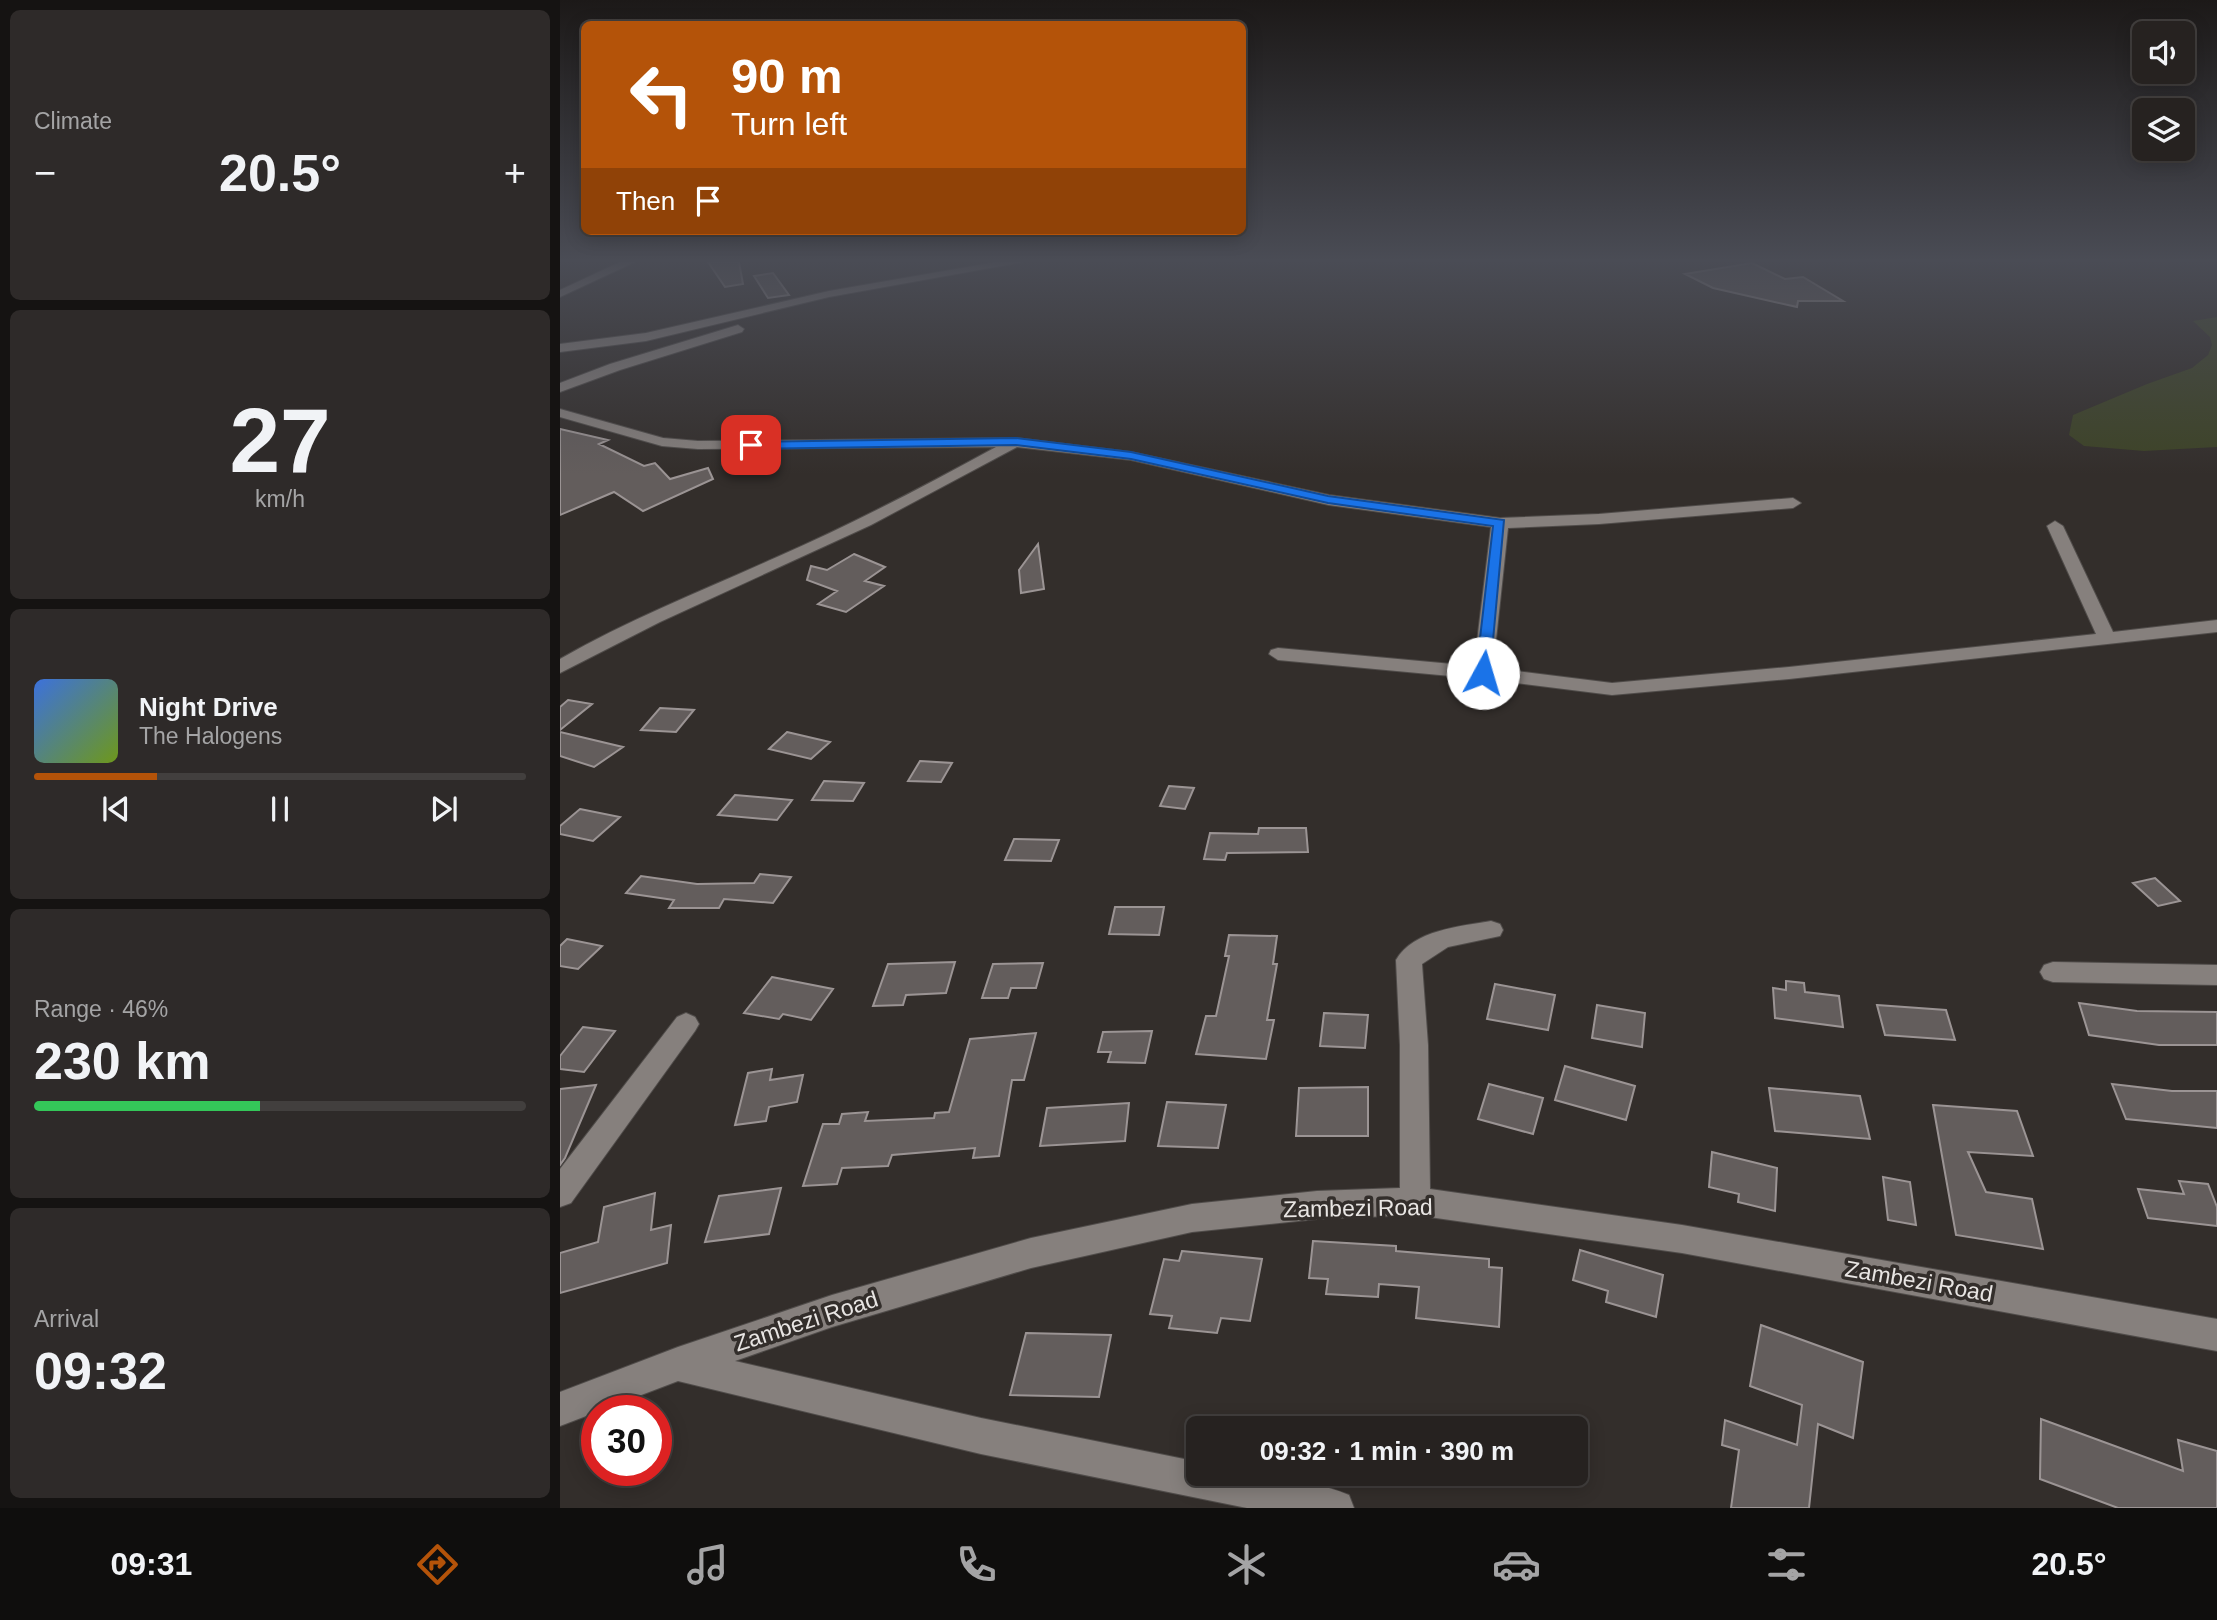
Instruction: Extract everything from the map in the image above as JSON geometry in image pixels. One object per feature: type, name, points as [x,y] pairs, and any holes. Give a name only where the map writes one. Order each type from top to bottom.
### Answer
[{"type":"street","points":[[560,348],[666,332]]},
{"type":"street","points":[[560,388],[615,367],[728,332]]},
{"type":"street","points":[[560,413],[662,442],[698,445],[1016,442],[1131,456],[1328,500],[1500,523],[1599,519],[1793,503]]},
{"type":"street","points":[[560,667],[594,646],[814,547],[1016,442]]},
{"type":"street","points":[[1483,673],[1500,523]]},
{"type":"street","points":[[2054,526],[2108,638]]},
{"type":"street","points":[[1278,654],[1483,673],[1612,689],[2217,626]]},
{"type":"street","points":[[1415,1202],[1414,1045],[1409,960],[1441,939],[1490,930]]},
{"type":"street","points":[[2053,972],[2217,975]]},
{"type":"street","points":[[560,1193],[686,1024]]},
{"type":"street","name":"Zambezi Road","points":[[560,1409],[678,1364],[832,1311],[1031,1253],[1192,1218],[1317,1205],[1415,1202],[1682,1239],[2217,1335]]},
{"type":"street","points":[[678,1364],[981,1436],[1336,1508]]},
{"type":"green space","points":[[2205,332],[2217,332],[2217,447],[2144,451],[2084,446],[2069,435],[2073,415],[2192,368],[2208,355],[2212,345]]},
{"type":"building","points":[[560,429],[608,440],[599,444],[644,466],[655,463],[670,479],[708,468],[713,479],[643,511],[614,492],[560,515]]},
{"type":"building","points":[[1038,544],[1044,589],[1021,593],[1019,570]]},
{"type":"building","points":[[854,554],[885,567],[865,581],[884,586],[846,612],[818,604],[837,591],[807,580],[811,566],[827,570]]},
{"type":"building","points":[[568,700],[592,704],[560,730],[560,707]]},
{"type":"building","points":[[660,708],[694,710],[676,732],[641,730]]},
{"type":"building","points":[[560,732],[623,747],[594,767],[560,756]]},
{"type":"building","points":[[787,732],[830,742],[811,759],[769,749]]},
{"type":"building","points":[[920,761],[952,763],[941,782],[908,781]]},
{"type":"building","points":[[824,781],[864,783],[853,801],[812,800]]},
{"type":"building","points":[[1169,786],[1194,788],[1185,809],[1160,806]]},
{"type":"building","points":[[735,795],[792,800],[777,820],[718,815]]},
{"type":"building","points":[[580,809],[620,817],[593,841],[560,834],[560,826]]},
{"type":"building","points":[[1259,828],[1306,828],[1308,852],[1227,853],[1225,860],[1204,859],[1210,833],[1258,834]]},
{"type":"building","points":[[1014,839],[1059,840],[1051,861],[1005,860]]},
{"type":"building","points":[[760,874],[791,877],[773,903],[724,899],[719,908],[669,908],[674,900],[626,893],[641,876],[697,884],[754,883]]},
{"type":"building","points":[[2155,878],[2180,901],[2158,906],[2133,883]]},
{"type":"building","points":[[1115,907],[1164,907],[1159,935],[1109,934]]},
{"type":"building","points":[[1229,935],[1277,936],[1273,964],[1277,964],[1267,1020],[1274,1020],[1266,1059],[1196,1054],[1206,1016],[1216,1016],[1229,956],[1225,956]]},
{"type":"building","points":[[567,939],[602,946],[578,969],[560,966],[560,946]]},
{"type":"building","points":[[955,962],[946,993],[906,995],[903,1005],[873,1006],[888,964]]},
{"type":"building","points":[[1043,963],[1036,988],[1011,988],[1008,998],[982,998],[993,964]]},
{"type":"building","points":[[772,977],[833,989],[811,1020],[783,1014],[779,1019],[744,1013]]},
{"type":"building","points":[[1786,981],[1804,983],[1805,992],[1839,996],[1843,1027],[1775,1018],[1773,988],[1786,990]]},
{"type":"building","points":[[1495,984],[1555,995],[1548,1030],[1487,1019]]},
{"type":"building","points":[[2079,1003],[2137,1011],[2217,1012],[2217,1045],[2159,1045],[2089,1035]]},
{"type":"building","points":[[1597,1005],[1645,1013],[1642,1047],[1592,1038]]},
{"type":"building","points":[[1877,1005],[1946,1010],[1955,1040],[1885,1035]]},
{"type":"building","points":[[1324,1013],[1368,1015],[1365,1048],[1320,1046]]},
{"type":"building","points":[[583,1027],[615,1031],[584,1072],[560,1069],[560,1056]]},
{"type":"building","points":[[1152,1031],[1145,1063],[1108,1062],[1111,1052],[1098,1052],[1103,1032]]},
{"type":"building","points":[[1036,1033],[1024,1080],[1012,1080],[999,1156],[973,1158],[975,1148],[892,1155],[888,1166],[842,1168],[837,1184],[803,1186],[823,1124],[839,1124],[842,1114],[868,1112],[865,1121],[934,1118],[935,1113],[949,1112],[970,1039]]},
{"type":"building","points":[[1565,1066],[1635,1086],[1626,1120],[1555,1100]]},
{"type":"building","points":[[772,1069],[770,1080],[803,1075],[797,1102],[769,1107],[766,1121],[735,1125],[748,1073]]},
{"type":"building","points":[[1489,1084],[1543,1098],[1533,1134],[1478,1119]]},
{"type":"building","points":[[2112,1084],[2172,1091],[2217,1091],[2217,1128],[2126,1119]]},
{"type":"building","points":[[596,1085],[565,1158],[560,1165],[560,1089]]},
{"type":"building","points":[[1368,1087],[1368,1136],[1296,1136],[1299,1088]]},
{"type":"building","points":[[1769,1088],[1860,1096],[1870,1139],[1775,1131]]},
{"type":"building","points":[[1167,1102],[1226,1105],[1218,1148],[1158,1146]]},
{"type":"building","points":[[1129,1103],[1125,1141],[1040,1146],[1047,1108]]},
{"type":"building","points":[[1933,1105],[2017,1111],[2033,1156],[1968,1152],[1986,1192],[2032,1199],[2043,1249],[1956,1235]]},
{"type":"building","points":[[1712,1152],[1777,1168],[1775,1211],[1738,1202],[1739,1194],[1709,1187]]},
{"type":"building","points":[[1883,1177],[1910,1182],[1916,1225],[1888,1220]]},
{"type":"building","points":[[2179,1181],[2208,1184],[2217,1207],[2217,1226],[2148,1218],[2138,1189],[2184,1194]]},
{"type":"building","points":[[781,1188],[769,1234],[705,1242],[719,1196]]},
{"type":"building","points":[[655,1193],[651,1230],[671,1225],[667,1263],[560,1293],[560,1253],[598,1242],[604,1207]]},
{"type":"building","points":[[1313,1241],[1396,1246],[1396,1251],[1489,1259],[1489,1267],[1502,1268],[1499,1327],[1416,1318],[1419,1287],[1379,1284],[1378,1297],[1326,1294],[1328,1279],[1309,1278]]},
{"type":"building","points":[[1580,1250],[1663,1275],[1656,1317],[1606,1302],[1608,1291],[1573,1280]]},
{"type":"building","points":[[1182,1251],[1262,1259],[1250,1321],[1221,1318],[1217,1333],[1169,1328],[1172,1316],[1150,1314],[1164,1259],[1179,1261]]},
{"type":"building","points":[[1761,1325],[1863,1362],[1853,1438],[1818,1424],[1809,1508],[1731,1508],[1739,1450],[1722,1445],[1725,1420],[1797,1445],[1802,1405],[1750,1386]]},
{"type":"building","points":[[1026,1333],[1111,1335],[1099,1397],[1010,1395]]},
{"type":"building","points":[[2041,1419],[2183,1471],[2178,1440],[2217,1451],[2217,1508],[2118,1508],[2040,1479]]},
{"type":"route","points":[[751,445],[1016,442],[1131,456],[1328,500],[1500,523],[1483,673]]}]
